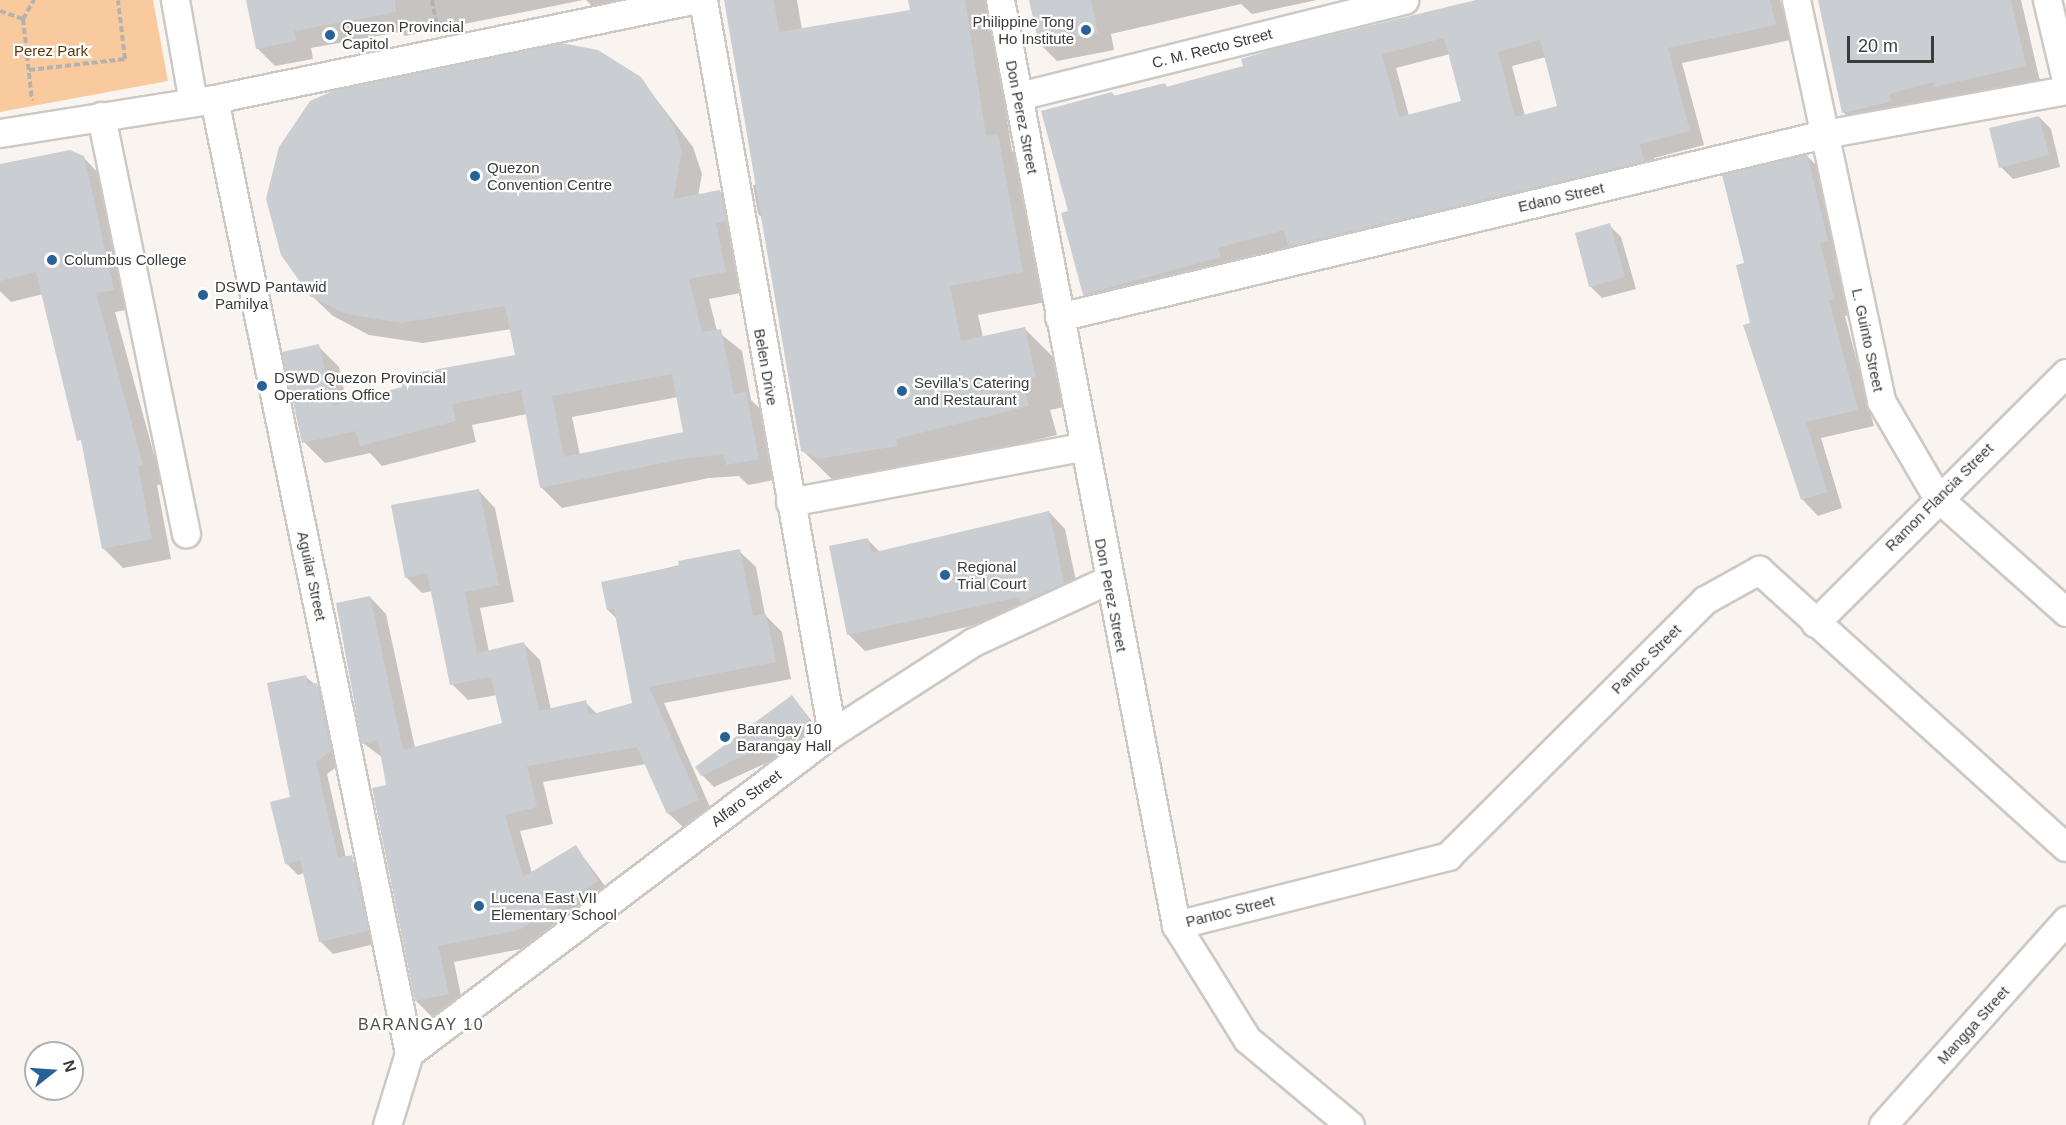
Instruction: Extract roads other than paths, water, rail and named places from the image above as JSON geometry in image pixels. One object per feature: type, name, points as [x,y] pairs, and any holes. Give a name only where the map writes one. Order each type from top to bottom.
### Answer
[{"type":"street","name":"Aguilar Street","points":[[175,0],[203,101],[409,1053]]},
{"type":"street","points":[[0,132],[203,101],[691,0]]},
{"type":"street","name":"Belen Drive","points":[[703,0],[832,733]]},
{"type":"street","name":"Don Perez Street","points":[[1000,0],[1107,580],[1176,925],[1247,1039],[1350,1125]]},
{"type":"street","name":"C. M. Recto Street","points":[[1019,96],[1404,0]]},
{"type":"street","name":"L. Guinto Street","points":[[1796,0],[1881,402],[1937,496],[2066,612]]},
{"type":"street","points":[[2047,0],[2066,80]]},
{"type":"street","name":"Edano Street","points":[[1059,317],[1824,134],[2066,90]]},
{"type":"street","points":[[101,116],[186,533]]},
{"type":"street","name":"Ramon Flancia Street","points":[[1815,623],[1937,496],[2066,373]]},
{"type":"street","points":[[790,502],[1084,446]]},
{"type":"street","name":"Pantoc Street","points":[[1176,925],[1448,856],[1705,600],[1759,570],[1815,623],[2066,847]]},
{"type":"street","name":"Alfaro Street","points":[[409,1053],[832,733],[973,642],[1107,580]]},
{"type":"street","name":"Mangga Street","points":[[1883,1125],[2065,924]]},
{"type":"street","points":[[387,1125],[409,1053]]},
{"type":"place","name":"Philippine Tong Ho Institute","points":[[1086,30]]},
{"type":"place","name":"Quezon Provincial Capitol","points":[[330,35]]},
{"type":"place","name":"Quezon Convention Centre","points":[[475,176]]},
{"type":"place","name":"Columbus College","points":[[52,260]]},
{"type":"place","name":"DSWD Pantawid Pamilya","points":[[203,295]]},
{"type":"place","name":"DSWD Quezon Provincial Operations Office","points":[[262,386]]},
{"type":"place","name":"Sevilla's Catering and Restaurant","points":[[902,391]]},
{"type":"place","name":"Regional Trial Court","points":[[945,575]]},
{"type":"place","name":"Barangay 10 Barangay Hall","points":[[725,737]]},
{"type":"place","name":"Lucena East VII Elementary School","points":[[479,906]]},
{"type":"district","name":"BARANGAY 10","points":[[421,1025]]},
{"type":"park label","name":"Perez Park","points":[[51,51]]}]
